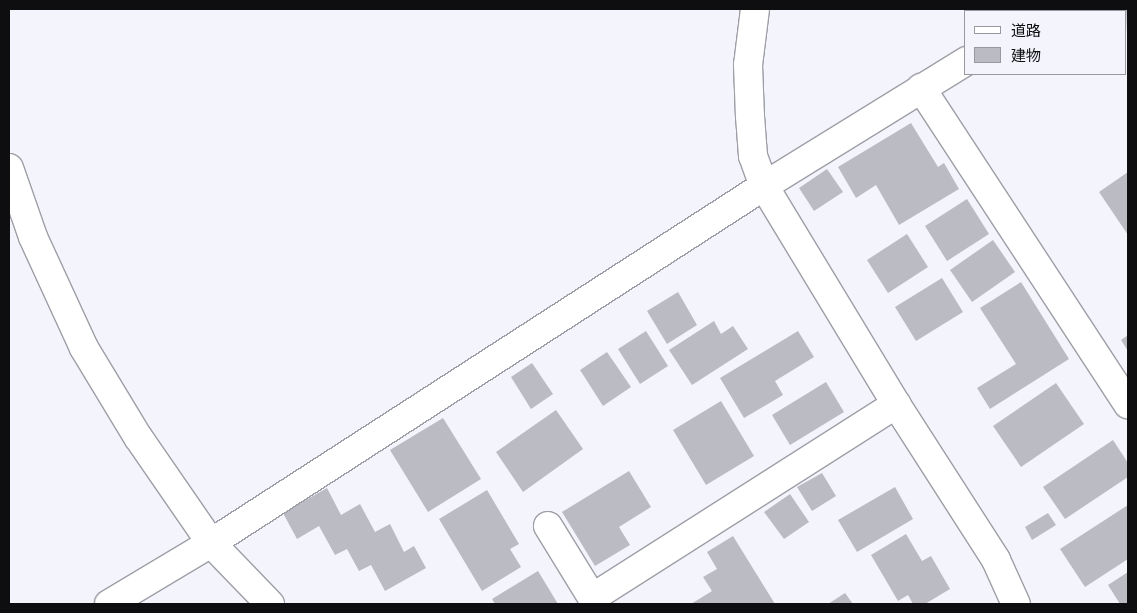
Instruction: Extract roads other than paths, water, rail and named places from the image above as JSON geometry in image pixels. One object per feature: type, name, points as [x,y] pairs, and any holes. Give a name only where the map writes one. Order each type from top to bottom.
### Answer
[{"type":"street","points":[[755,9],[748,65],[750,116],[753,156],[764,186],[896,404],[996,560],[1012,602]]},
{"type":"street","points":[[109,604],[211,543],[764,186],[964,62]]},
{"type":"street","points":[[921,88],[1128,404]]},
{"type":"street","points":[[9,168],[33,237],[84,348],[138,437],[211,543],[270,604]]},
{"type":"street","points":[[548,526],[594,601],[896,404]]}]
